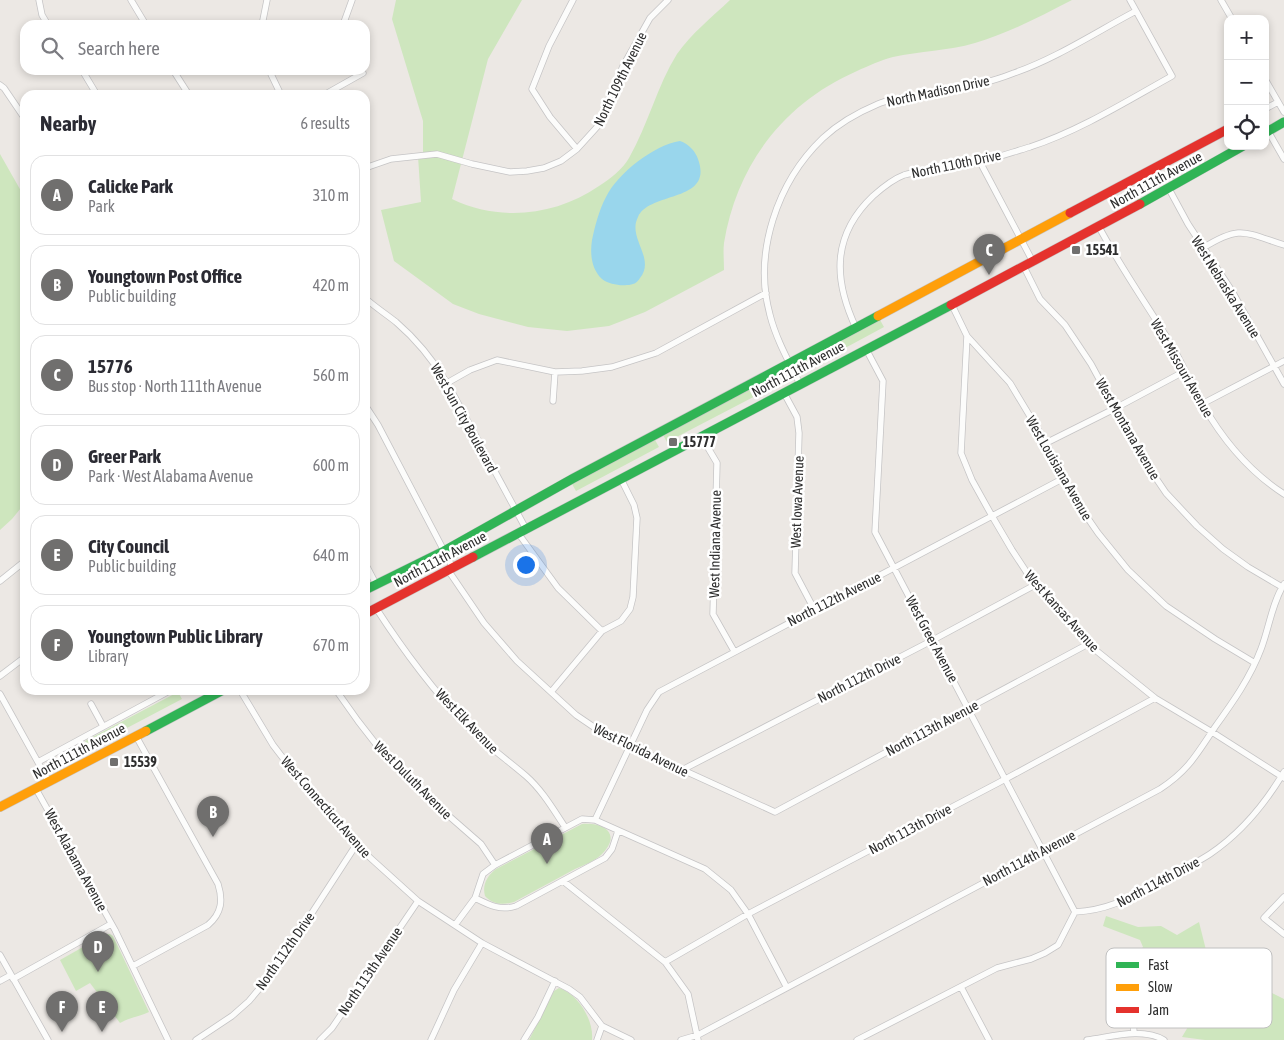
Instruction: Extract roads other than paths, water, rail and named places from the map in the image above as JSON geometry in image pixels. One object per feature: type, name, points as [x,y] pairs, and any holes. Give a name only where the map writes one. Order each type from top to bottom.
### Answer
[{"type":"street","points":[[39,0],[45,20]]},
{"type":"street","points":[[131,0],[143,20]]},
{"type":"street","points":[[346,20],[352,0]]},
{"type":"street","points":[[573,0],[549,46],[532,89],[550,116],[577,150]]},
{"type":"street","name":"North 109th Avenue","points":[[370,166],[391,159],[437,154],[510,172],[544,168],[561,161],[577,150],[597,128],[623,66],[650,18],[668,0]]},
{"type":"street","points":[[1130,0],[1136,11]]},
{"type":"street","points":[[1221,0],[1230,15]]},
{"type":"street","points":[[262,20],[264,1]]},
{"type":"street","name":"North 110th Drive","points":[[856,328],[841,289],[840,256],[845,236],[862,207],[882,188],[902,176],[980,162],[1031,147],[1095,118],[1172,76],[1136,11]]},
{"type":"street","name":"North Madison Drive","points":[[800,384],[789,363],[769,314],[764,264],[771,222],[784,189],[800,163],[823,137],[844,122],[879,103],[956,90],[1014,73],[1046,59],[1136,11]]},
{"type":"street","points":[[85,75],[94,90]]},
{"type":"street","points":[[176,75],[186,90]]},
{"type":"street","points":[[271,75],[279,90]]},
{"type":"street","points":[[333,90],[359,75]]},
{"type":"street","points":[[0,85],[20,111]]},
{"type":"street","points":[[1269,86],[1284,112]]},
{"type":"street","points":[[1269,107],[1278,102]]},
{"type":"street","points":[[1269,130],[1284,122]]},
{"type":"street","name":"North 111th Avenue","points":[[370,587],[444,551],[516,510],[789,363],[1224,131]]},
{"type":"street","points":[[1269,136],[1284,159]]},
{"type":"street","name":"North 111th Avenue","points":[[370,611],[1024,267],[1236,150]]},
{"type":"street","points":[[980,162],[1033,262]]},
{"type":"street","name":"West Nebraska Avenue","points":[[1170,188],[1181,213],[1232,291],[1284,384]]},
{"type":"street","name":"West Missouri Avenue","points":[[1099,227],[1125,274],[1173,347],[1202,404],[1223,436],[1258,474],[1284,494]]},
{"type":"street","points":[[1203,248],[1225,235],[1236,232],[1284,245]]},
{"type":"street","name":"West Montana Avenue","points":[[1024,267],[1040,299],[1065,325],[1091,364],[1141,456],[1166,493],[1211,539],[1233,557],[1283,585]]},
{"type":"street","points":[[448,383],[470,370],[497,360],[555,372],[612,367],[656,353],[766,293]]},
{"type":"street","name":"West Sun City Boulevard","points":[[370,302],[397,323],[422,347],[448,383],[516,510],[522,531],[558,588],[602,631]]},
{"type":"street","name":"West Kansas Avenue","points":[[952,305],[967,336],[961,453],[972,480],[992,516],[1035,585],[1088,644],[1155,698],[1283,776]]},
{"type":"street","name":"West Louisiana Avenue","points":[[967,336],[1010,383],[1046,443],[1080,508],[1128,570],[1166,606],[1255,663]]},
{"type":"street","name":"West Greer Avenue","points":[[866,349],[883,381],[875,532],[969,708],[1074,912]]},
{"type":"street","points":[[1202,404],[1284,361]]},
{"type":"street","points":[[1046,443],[1185,371]]},
{"type":"street","points":[[553,401],[555,372]]},
{"type":"street","name":"West Iowa Avenue","points":[[784,393],[796,418],[799,433],[795,573],[814,609]]},
{"type":"street","name":"West Florida Avenue","points":[[370,413],[444,551],[451,569],[484,623],[516,661],[582,720],[604,734],[775,812]]},
{"type":"street","name":"West Indiana Avenue","points":[[701,436],[717,463],[713,614],[734,651]]},
{"type":"street","name":"North 112th Avenue","points":[[595,820],[629,746],[658,692],[1064,478]]},
{"type":"street","points":[[551,692],[602,631],[621,621],[630,609],[633,597],[637,518],[634,504],[621,479]]},
{"type":"street","points":[[0,581],[20,565]]},
{"type":"street","points":[[370,572],[376,584]]},
{"type":"street","name":"North 112th Drive","points":[[682,770],[1035,585]]},
{"type":"street","name":"North 114th Avenue","points":[[682,1040],[698,1037],[786,986],[1169,783],[1195,758],[1243,688],[1255,663],[1283,585]]},
{"type":"street","name":"West Elk Avenue","points":[[376,608],[403,649],[467,726],[527,776],[566,827]]},
{"type":"street","name":"North 113th Avenue","points":[[775,812],[1088,644]]},
{"type":"street","points":[[0,676],[20,661]]},
{"type":"street","points":[[0,694],[49,782]]},
{"type":"street","name":"North 111th Avenue","points":[[38,762],[160,695]]},
{"type":"street","name":"North 111th Avenue","points":[[0,807],[214,695]]},
{"type":"street","name":"West Connecticut Avenue","points":[[243,695],[273,745],[309,792],[356,845],[418,901],[482,943],[555,981],[580,997],[602,1026]]},
{"type":"street","name":"West Duluth Avenue","points":[[339,695],[386,757],[481,844],[495,865]]},
{"type":"street","name":"North 113th Drive","points":[[665,962],[748,914],[1155,698]]},
{"type":"street","name":"North 111th Avenue","points":[[91,704],[103,726]]},
{"type":"street","points":[[133,966],[208,925],[215,919],[221,906],[218,884],[136,736]]},
{"type":"street","name":"North 114th Drive","points":[[1074,912],[1091,911],[1113,906],[1209,854],[1252,818],[1283,776]]},
{"type":"street","name":"West Alabama Avenue","points":[[36,789],[111,924],[168,1040]]},
{"type":"street","points":[[455,925],[475,898],[483,874],[495,865],[582,819],[595,820],[705,869],[730,890],[748,914],[786,986]]},
{"type":"street","points":[[475,898],[495,907],[508,908],[516,906],[605,858],[612,849],[618,831]]},
{"type":"street","name":"North 112th Drive","points":[[196,1040],[232,1016],[249,1001],[275,970],[356,845]]},
{"type":"street","points":[[563,881],[665,962],[688,994],[698,1037]]},
{"type":"street","points":[[1284,897],[1264,918],[1284,934]]},
{"type":"street","name":"North 113th Avenue","points":[[320,1040],[332,1028],[418,901]]},
{"type":"street","points":[[857,1040],[997,968],[1031,959],[1058,945],[1074,912]]},
{"type":"street","points":[[0,981],[12,977],[111,924]]},
{"type":"street","points":[[431,1040],[454,990],[482,943]]},
{"type":"street","points":[[0,955],[48,1040]]},
{"type":"street","points":[[524,1040],[538,1018],[555,981]]},
{"type":"street","points":[[961,987],[989,1040]]},
{"type":"street","points":[[598,1040],[602,1026],[631,1040]]},
{"type":"street","points":[[1134,1028],[1134,1033]]},
{"type":"street","points":[[1087,1040],[1134,1033],[1159,1037],[1164,1040]]},
{"type":"water","points":[[680,141],[691,148],[698,159],[701,173],[697,183],[689,190],[655,203],[645,209],[638,217],[636,233],[645,263],[644,270],[638,281],[633,284],[624,285],[605,281],[596,271],[592,261],[591,250],[596,224],[606,197],[619,179],[648,154]]},
{"type":"place","name":"15541","points":[[1076,250]]},
{"type":"place","name":"15776","points":[[989,275]]},
{"type":"place","name":"15777","points":[[673,442]]},
{"type":"place","name":"15539","points":[[114,762]]},
{"type":"place","name":"Youngtown Post Office","points":[[213,837]]},
{"type":"place","name":"Calicke Park","points":[[547,864]]},
{"type":"place","name":"Greer Park","points":[[98,972]]},
{"type":"place","name":"Youngtown Public Library","points":[[62,1032]]},
{"type":"place","name":"City Council","points":[[102,1032]]}]
